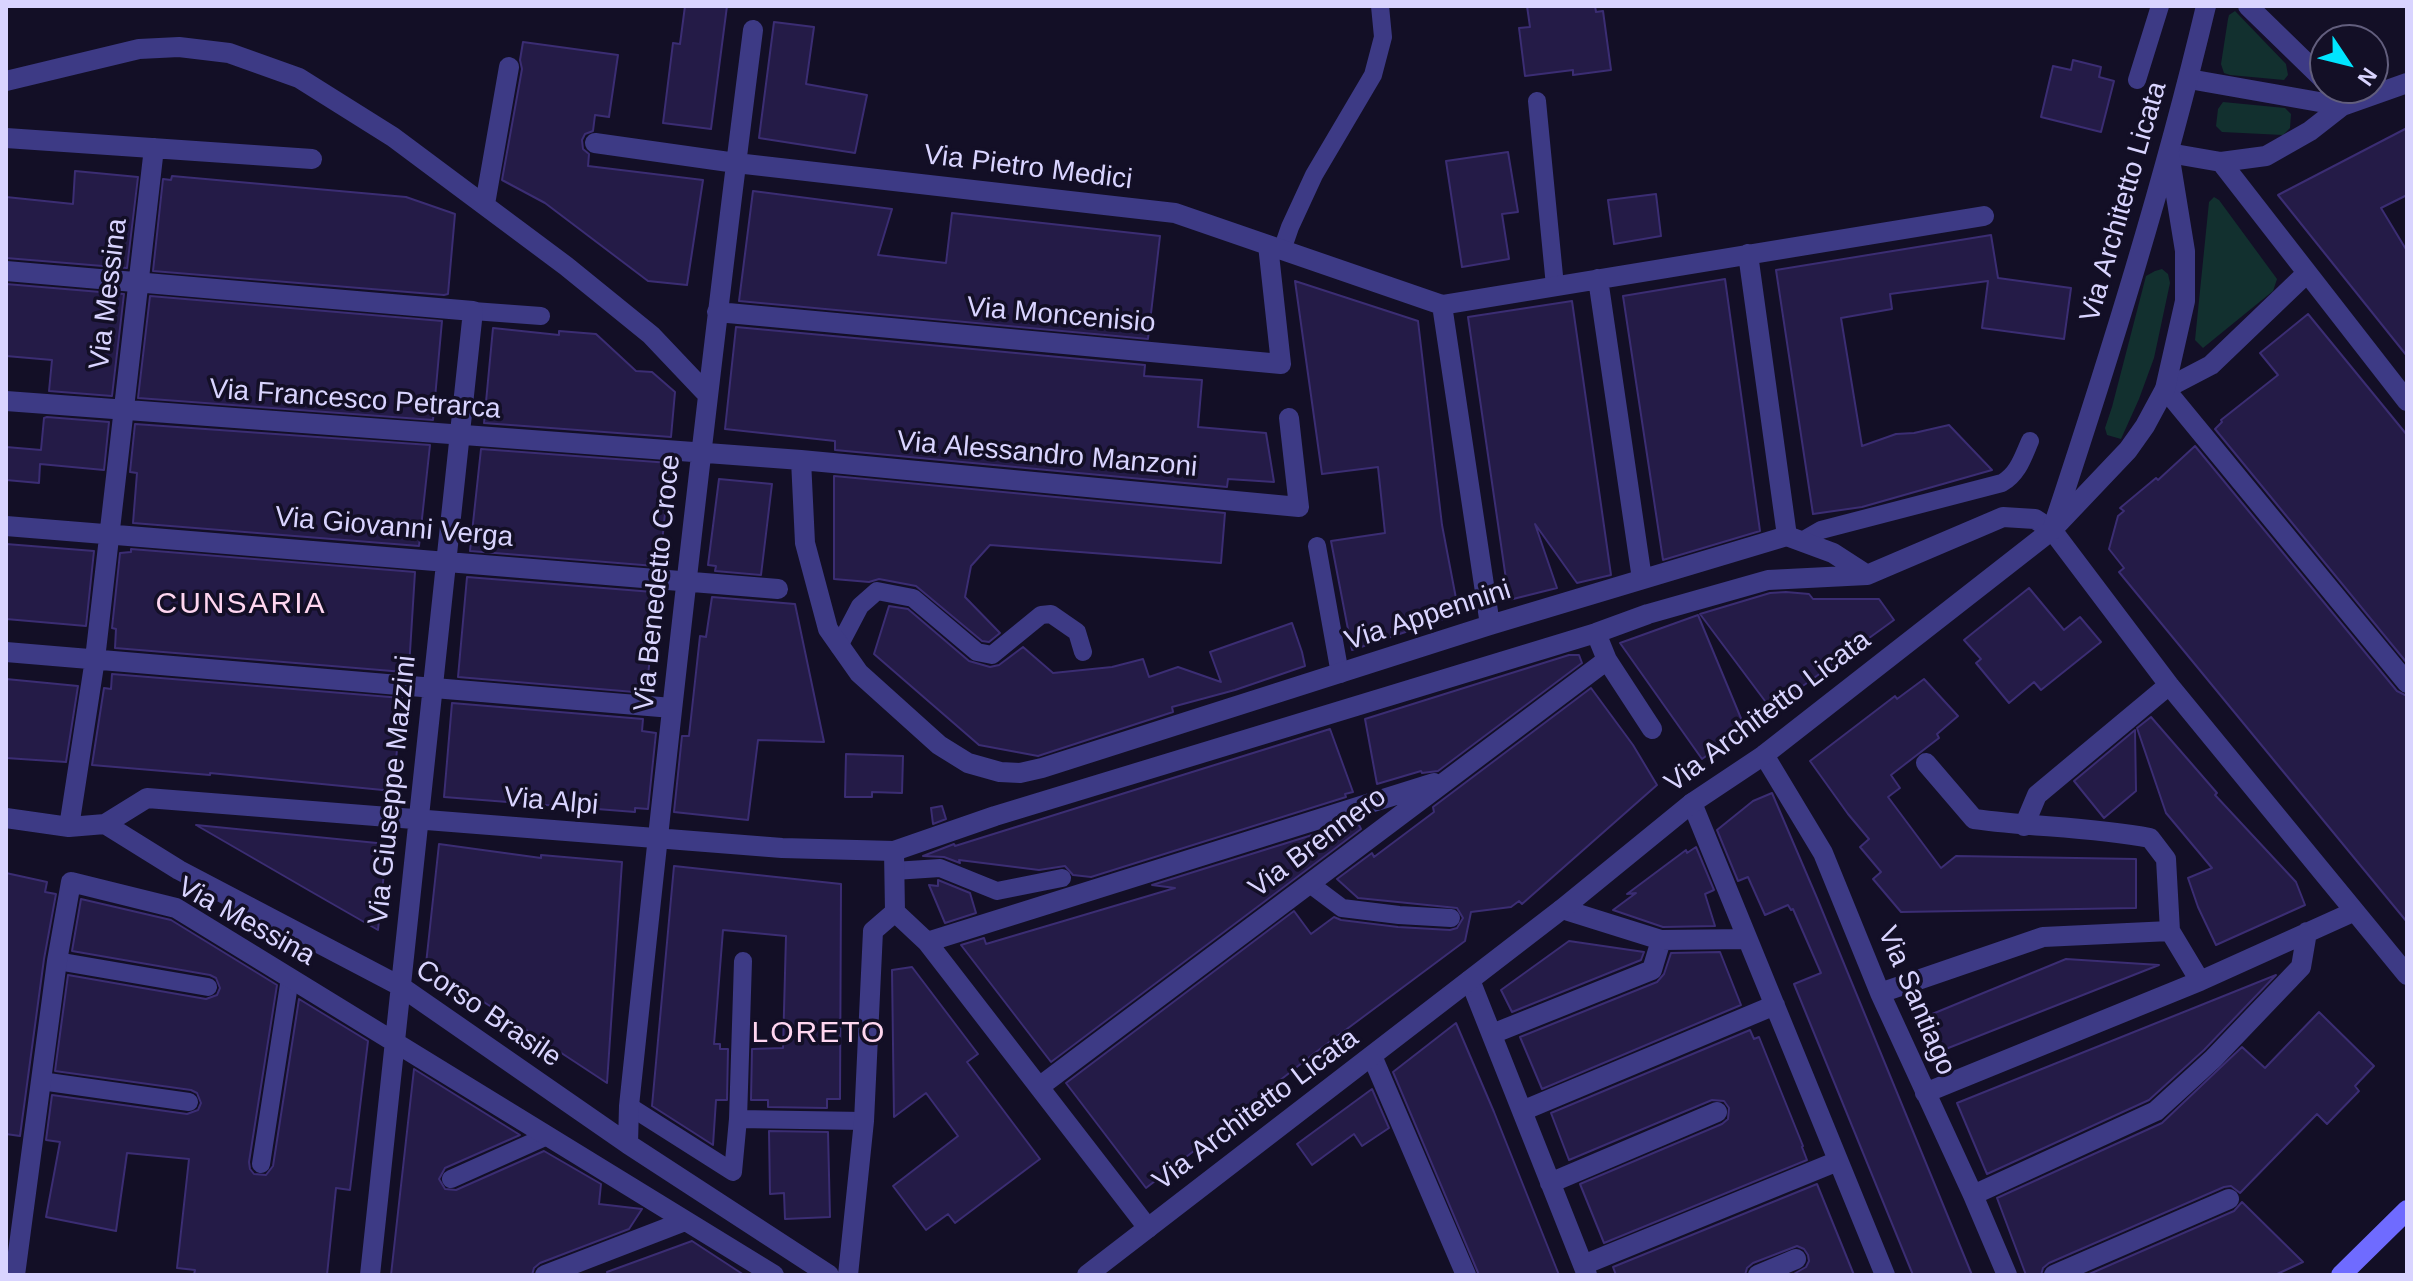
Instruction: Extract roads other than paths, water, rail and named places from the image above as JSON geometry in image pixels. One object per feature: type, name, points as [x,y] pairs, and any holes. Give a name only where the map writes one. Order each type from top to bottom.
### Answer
[{"type":"main road","points":[[2341,1275],[2407,1210]]},
{"type":"street","name":"Via Architetto Licata","points":[[1087,1275],[1562,909],[1692,803],[1764,755],[2052,530],[2121,319],[2169,153],[2206,6]]},
{"type":"street","points":[[2248,6],[2309,65]]},
{"type":"street","name":"Via Benedetto Croce","points":[[628,1144],[629,1106],[700,452],[753,30]]},
{"type":"street","points":[[6,81],[139,49],[179,47],[229,53],[299,78],[393,137],[485,204],[651,335],[707,394]]},
{"type":"street","points":[[485,204],[509,67]]},
{"type":"street","points":[[2189,79],[2342,106]]},
{"type":"street","points":[[2052,530],[2128,450],[2165,389],[2185,301],[2185,251],[2169,153],[2221,162],[2266,156],[2310,131],[2342,106],[2407,83]]},
{"type":"street","points":[[6,138],[312,159]]},
{"type":"street","name":"Via Pietro Medici","points":[[595,143],[736,163],[1175,213],[1442,305]]},
{"type":"street","name":"Via Messina","points":[[69,827],[95,659],[154,148]]},
{"type":"street","points":[[2221,162],[2407,401]]},
{"type":"street","points":[[1490,625],[1442,305],[1984,216]]},
{"type":"street","name":"Via Moncenisio","points":[[717,312],[1281,364],[1275,248]]},
{"type":"street","points":[[1748,254],[1795,539],[1833,553],[1867,575]]},
{"type":"street","points":[[6,271],[473,311]]},
{"type":"street","points":[[2165,389],[2211,365],[2307,273]]},
{"type":"street","points":[[1598,279],[1642,579]]},
{"type":"street","name":"Via Giuseppe Mazzini","points":[[370,1275],[473,311]]},
{"type":"street","points":[[2165,389],[2407,683]]},
{"type":"street","name":"Via Francesco Petrarca","points":[[6,401],[700,452]]},
{"type":"street","name":"Via Alessandro Manzoni","points":[[700,452],[1299,507],[1289,418]]},
{"type":"street","points":[[801,460],[805,543],[828,629],[839,646]]},
{"type":"street","points":[[1652,729],[1607,660],[1596,633],[1648,614],[1768,580],[1867,575],[2003,517],[2035,519],[2052,530],[2169,685],[2407,975]]},
{"type":"street","name":"Via Giovanni Verga","points":[[6,526],[778,589]]},
{"type":"street","name":"Via Appennini","points":[[839,646],[859,673],[939,745],[968,763],[1000,772],[1020,773],[1642,579],[1795,539]]},
{"type":"street","name":"Via Alpi","points":[[105,824],[147,798],[782,848],[894,861],[995,816],[1596,633]]},
{"type":"street","points":[[6,652],[672,708]]},
{"type":"street","name":"Via Brennero","points":[[1039,1087],[1607,660]]},
{"type":"street","points":[[2024,826],[2037,795],[2169,685]]},
{"type":"street","name":"Via Santiago","points":[[1764,755],[1823,853],[1880,993],[2007,1275]]},
{"type":"street","points":[[1926,763],[1974,819],[2150,838],[2166,859],[2170,931],[2200,981]]},
{"type":"street","points":[[927,942],[1450,778]]},
{"type":"street","points":[[1692,803],[1885,1275]]},
{"type":"street","points":[[6,818],[69,827],[105,824]]},
{"type":"street","name":"Corso Brasile","points":[[105,824],[179,870],[400,986],[628,1144],[829,1275]]},
{"type":"street","points":[[894,861],[895,912],[927,942],[1148,1228]]},
{"type":"street","name":"Via Messina","points":[[15,1275],[57,961],[71,882],[176,908],[395,1041]]},
{"type":"street","points":[[1562,909],[1661,940],[1747,939]]},
{"type":"street","points":[[848,1275],[864,1121],[873,931],[895,912]]},
{"type":"street","points":[[1925,1093],[2200,981],[2353,912]]},
{"type":"street","points":[[1880,993],[2043,937],[2170,931]]},
{"type":"street","points":[[1973,1195],[2156,1111],[2213,1059],[2301,967],[2307,932]]},
{"type":"street","points":[[1492,1034],[1652,970],[1661,940]]},
{"type":"street","points":[[1470,980],[1585,1270],[1838,1161]]},
{"type":"street","points":[[1522,1111],[1775,1005]]},
{"type":"street","points":[[395,1041],[774,1275]]},
{"type":"street","points":[[1372,1056],[1466,1275]]},
{"type":"street","points":[[1550,1183],[1717,1112]]},
{"type":"street","points":[[2054,1275],[2229,1199]]},
{"type":"street","points":[[545,1275],[685,1221]]},
{"type":"street","points":[[1758,1275],[1796,1259]]},
{"type":"lane","points":[[1275,248],[1290,227],[1314,175],[1373,75],[1383,37],[1380,6]]},
{"type":"lane","points":[[2137,80],[2160,6]]},
{"type":"lane","points":[[1537,101],[1555,286]]},
{"type":"lane","points":[[473,311],[541,316]]},
{"type":"lane","points":[[1795,539],[2002,483],[2018,469],[2030,441]]},
{"type":"lane","points":[[1317,546],[1340,674]]},
{"type":"lane","points":[[839,646],[860,606],[877,591],[913,598],[977,652],[992,655],[1041,615],[1051,614],[1077,632],[1083,652]]},
{"type":"lane","points":[[894,861],[940,868],[997,891],[1062,878]]},
{"type":"lane","points":[[1310,884],[1342,908],[1451,918]]},
{"type":"lane","points":[[57,961],[208,987]]},
{"type":"lane","points":[[629,1106],[733,1172],[738,1119],[743,961]]},
{"type":"lane","points":[[261,1164],[290,978]]},
{"type":"lane","points":[[41,1081],[189,1102]]},
{"type":"lane","points":[[738,1119],[864,1121]]},
{"type":"lane","points":[[451,1179],[547,1136]]},
{"type":"district","name":"CUNSARIA","points":[[241,605]]},
{"type":"district","name":"LORETO","points":[[819,1034]]}]
